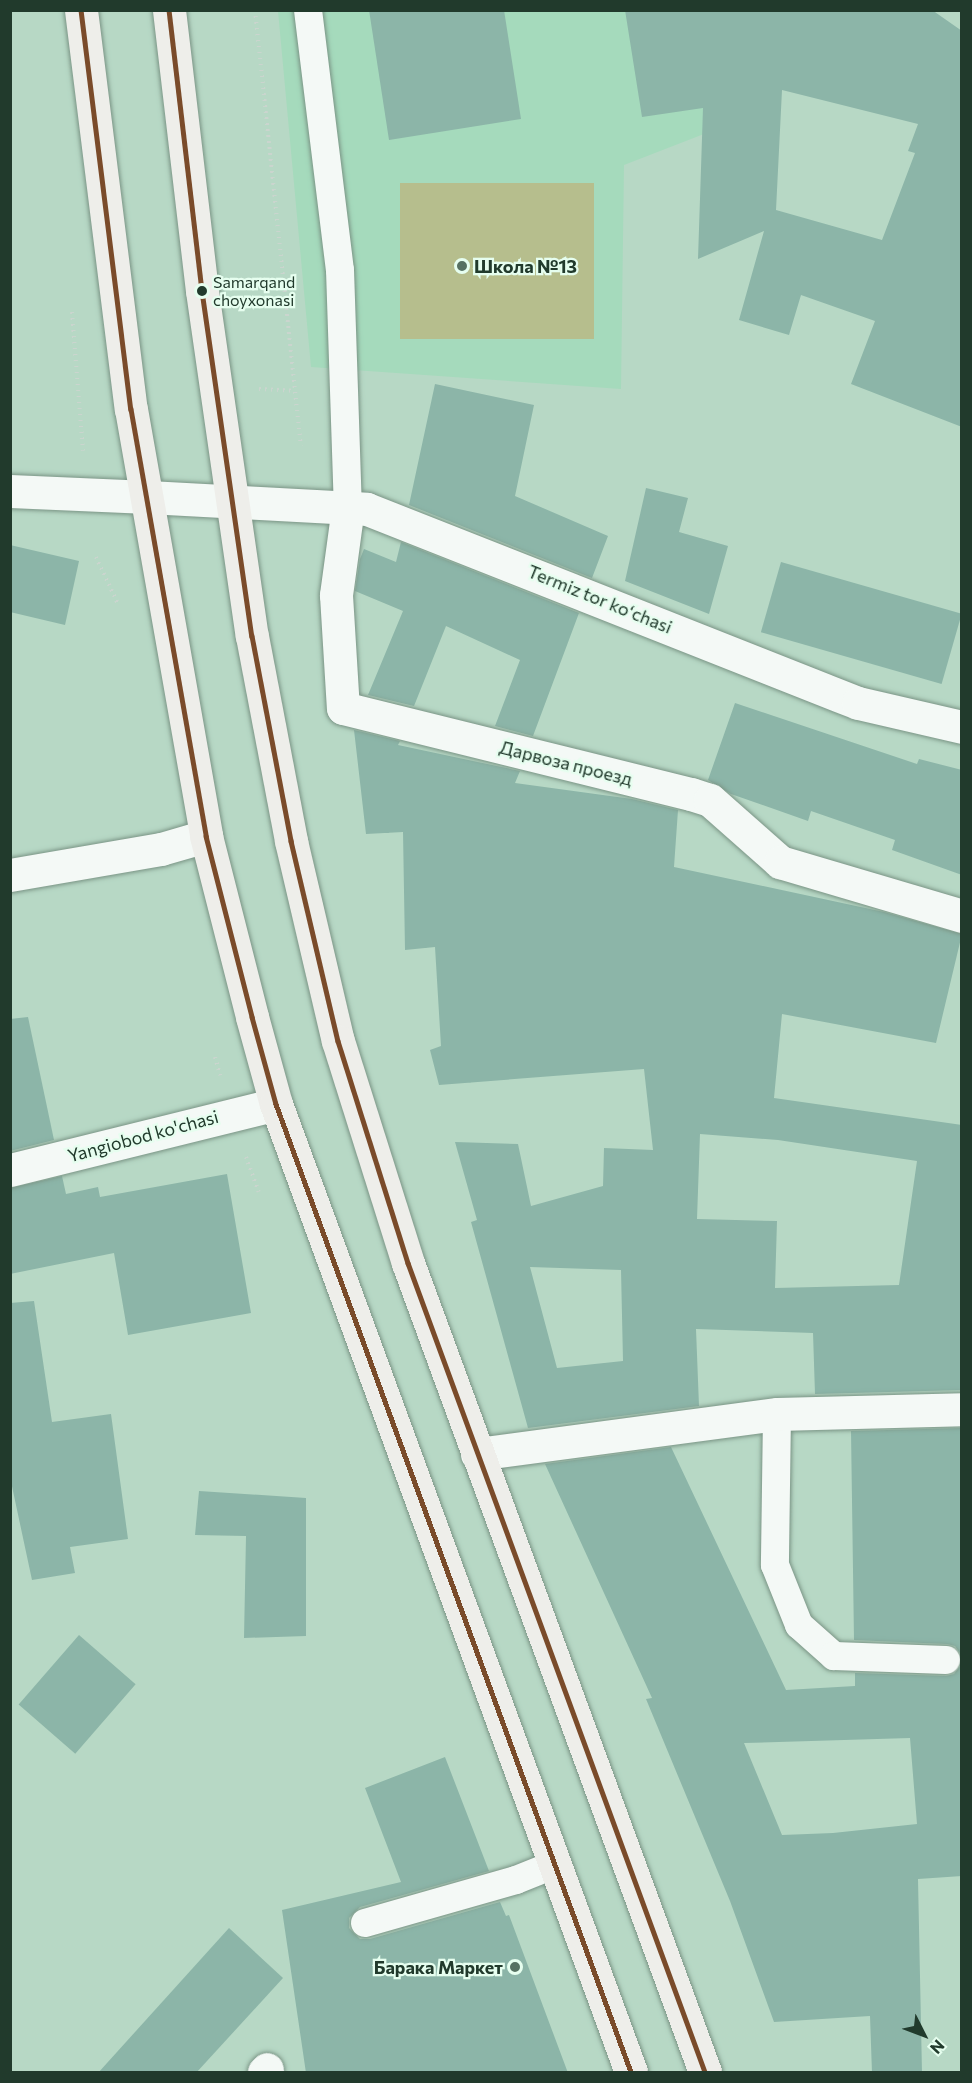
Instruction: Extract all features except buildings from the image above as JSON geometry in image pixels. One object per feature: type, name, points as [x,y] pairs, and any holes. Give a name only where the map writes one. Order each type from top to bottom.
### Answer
[{"type":"main road","points":[[81,10],[120,335],[206,836],[276,1104],[631,2073]]},
{"type":"main road","points":[[169,10],[202,291],[252,636],[289,829],[338,1041],[408,1263],[705,2073]]},
{"type":"street","name":"Termiz tor koʻchasi","points":[[10,491],[232,500],[367,509],[588,593],[858,703],[962,727]]},
{"type":"street","name":"Дарвоза проезд","points":[[348,507],[336,596],[343,708],[710,800],[780,862],[962,916]]},
{"type":"street","points":[[10,875],[161,849],[206,836]]},
{"type":"street","name":"Yangiobod ko'chasi","points":[[10,1170],[276,1104]]},
{"type":"street","points":[[477,1454],[777,1414],[962,1409]]},
{"type":"lane","points":[[308,10],[340,270],[348,507]]},
{"type":"lane","points":[[777,1414],[775,1565],[799,1625],[834,1656],[946,1660]]},
{"type":"lane","points":[[365,1923],[516,1880],[556,1864]]},
{"type":"path","points":[[255,10],[301,446]]},
{"type":"path","points":[[258,389],[294,391]]},
{"type":"shaded area","name":"Школа №13","points":[[278,11],[740,11],[758,113],[624,165],[621,389],[311,367]]},
{"type":"shaded area","points":[[400,183],[594,183],[594,339],[400,339]]},
{"type":"transit line","points":[[81,10],[131,409],[206,836],[252,1017],[276,1104],[631,2072]]},
{"type":"transit line","points":[[169,10],[202,291],[252,636],[291,841],[338,1041],[408,1263],[705,2072]]},
{"type":"place","name":"Школа №13","points":[[462,266]]},
{"type":"place","name":"Samarqand choyxonasi","points":[[202,291]]},
{"type":"place","name":"Барака Маркет","points":[[515,1967]]}]
